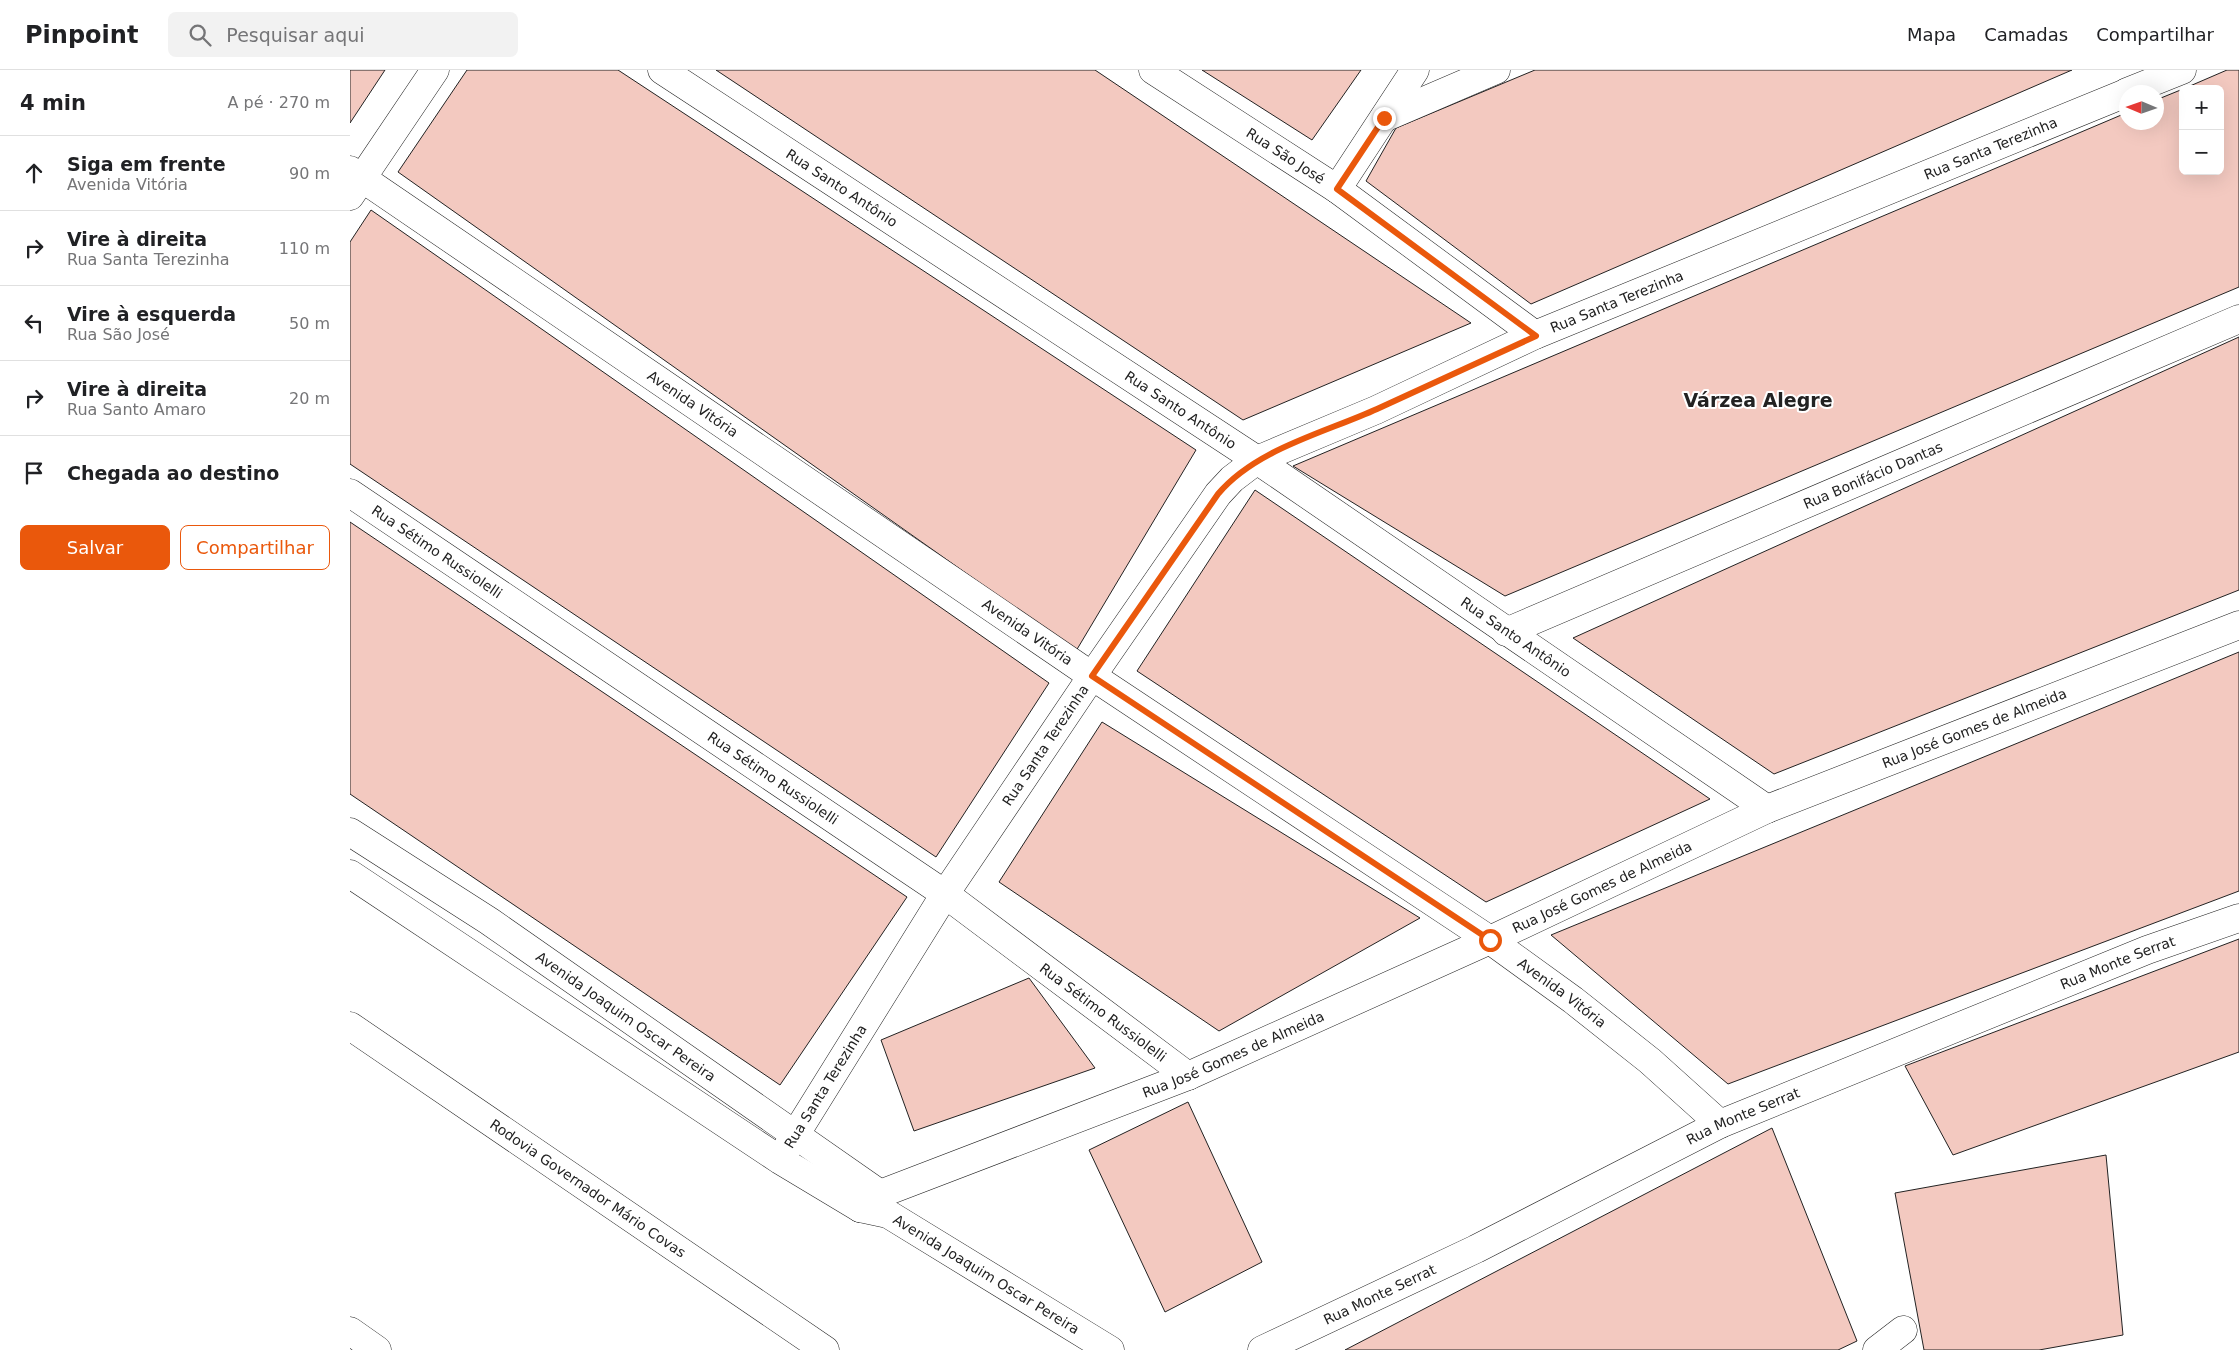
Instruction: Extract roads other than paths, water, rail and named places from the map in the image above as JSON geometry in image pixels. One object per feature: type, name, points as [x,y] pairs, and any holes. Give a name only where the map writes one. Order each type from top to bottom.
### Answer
[{"type":"main road","points":[[354,181],[435,70]]},
{"type":"main road","name":"Rua Santo Antônio","points":[[662,70],[1257,460],[1767,809]]},
{"type":"main road","name":"Rua São José","points":[[1154,70],[1337,189],[1536,336]]},
{"type":"main road","points":[[1337,189],[1415,70]]},
{"type":"main road","points":[[1384,118],[1496,70]]},
{"type":"main road","name":"Rua Santa Terezinha","points":[[2146,85],[2182,70]]},
{"type":"main road","name":"Rua Santa Terezinha","points":[[780,1160],[945,894],[1092,676],[1218,494],[1232,479],[1257,460],[1376,410],[1536,336],[2119,96]]},
{"type":"main road","name":"Avenida Vitória","points":[[354,181],[1092,676],[1490,940],[1573,1000],[1650,1061],[1720,1124]]},
{"type":"main road","name":"Rua Bonifácio Dantas","points":[[1506,632],[2239,319]]},
{"type":"main road","name":"Rua Sétimo Russiolelli","points":[[350,493],[945,894],[1188,1076]]},
{"type":"main road","name":"Rua José Gomes de Almeida","points":[[876,1206],[1188,1076],[1490,940],[1767,809],[2239,625]]},
{"type":"main road","name":"Avenida Joaquim Oscar Pereira","points":[[350,832],[489,921],[794,1136],[876,1206]]},
{"type":"main road","name":"Avenida Joaquim Oscar Pereira","points":[[350,874],[780,1160],[876,1206],[1110,1350]]},
{"type":"main road","name":"Rua Monte Serrat","points":[[1262,1350],[1476,1249],[1720,1124],[2147,950],[2239,918]]},
{"type":"main road","points":[[468,952],[489,921]]},
{"type":"main road","name":"Rodovia Governador Mário Covas","points":[[350,1026],[825,1350]]},
{"type":"main road","points":[[1877,1350],[1903,1330]]},
{"type":"main road","points":[[350,1331],[377,1350]]},
{"type":"district","name":"Várzea Alegre","points":[[1758,400]]}]
